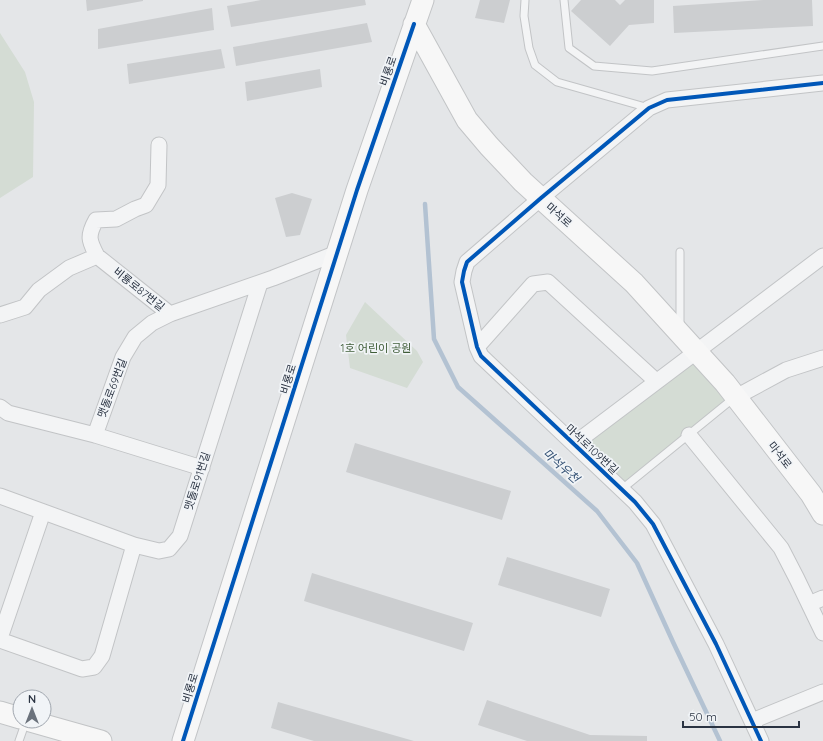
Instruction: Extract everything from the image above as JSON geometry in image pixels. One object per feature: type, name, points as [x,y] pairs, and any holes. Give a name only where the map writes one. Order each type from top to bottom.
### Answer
[{"type":"street","name":"비룡로","points":[[183,741],[357,190],[423,0]]},
{"type":"street","name":"마석로","points":[[414,24],[468,120],[489,146],[541,198],[634,284],[696,351],[736,397],[811,494],[823,514]]},
{"type":"street","name":"마석로109번길","points":[[761,741],[716,644],[653,524],[636,502],[480,356],[462,282],[464,271],[468,262],[648,108],[667,100],[823,83]]},
{"type":"street","points":[[0,315],[25,307],[39,290],[69,268],[97,256],[90,243],[92,228],[96,220],[116,219],[146,205],[158,186],[158,145]]},
{"type":"street","name":"비룡로87번길","points":[[97,256],[170,314],[260,283],[337,253]]},
{"type":"street","points":[[574,444],[823,256]]},
{"type":"street","points":[[477,347],[533,284],[548,282],[656,381]]},
{"type":"street","name":"맷돌로91번길","points":[[0,496],[134,545],[159,551],[169,549],[180,536],[260,283]]},
{"type":"street","name":"맷돌로69번길","points":[[94,435],[123,357],[135,337],[152,323],[170,314]]},
{"type":"street","points":[[736,397],[786,370],[823,358]]},
{"type":"street","points":[[0,407],[8,413],[94,435],[202,468]]},
{"type":"street","points":[[689,435],[781,548],[823,634]]},
{"type":"street","points":[[43,512],[0,639],[82,669],[94,667],[102,656],[134,545]]},
{"type":"street","points":[[809,604],[823,598]]},
{"type":"street","points":[[752,720],[823,692]]},
{"type":"street","points":[[0,712],[12,716]]},
{"type":"street","points":[[52,727],[101,741]]},
{"type":"lane","points":[[526,0],[524,16],[529,48],[535,65],[557,82],[648,108]]},
{"type":"lane","points":[[564,0],[569,48],[594,66],[652,71],[823,46]]},
{"type":"lane","points":[[680,252],[680,334]]},
{"type":"lane","points":[[622,489],[736,397]]},
{"type":"lane","points":[[19,741],[23,729]]},
{"type":"green space","points":[[0,33],[25,72],[34,102],[33,177],[0,198]]},
{"type":"green space","name":"1호 어린이 공원","points":[[365,302],[417,351],[423,362],[407,388],[350,368],[346,335]]},
{"type":"green space","points":[[691,360],[727,400],[625,484],[583,449],[585,441]]},
{"type":"building","points":[[86,0],[143,0],[143,1],[87,11]]},
{"type":"building","points":[[261,0],[365,0],[366,5],[231,27],[227,6]]},
{"type":"building","points":[[480,0],[510,0],[504,23],[475,18]]},
{"type":"building","points":[[581,0],[615,0],[620,5],[625,0],[654,0],[654,23],[629,25],[610,46],[571,11]]},
{"type":"building","points":[[763,0],[812,0],[813,26],[674,33],[673,6]]},
{"type":"building","points":[[212,8],[214,30],[98,49],[98,29]]},
{"type":"building","points":[[367,23],[372,42],[236,66],[233,47]]},
{"type":"building","points":[[221,49],[225,68],[129,84],[127,64]]},
{"type":"building","points":[[320,69],[322,87],[247,101],[245,82]]},
{"type":"building","points":[[292,193],[312,199],[300,235],[286,237],[275,198]]},
{"type":"building","points":[[355,443],[511,491],[502,520],[346,472]]},
{"type":"building","points":[[507,557],[610,589],[601,617],[498,585]]},
{"type":"building","points":[[312,573],[473,623],[464,651],[304,601]]},
{"type":"building","points":[[487,700],[590,735],[647,736],[647,741],[527,741],[478,725]]},
{"type":"building","points":[[278,702],[414,741],[314,741],[271,728]]},
{"type":"waterway","name":"마석우천","points":[[425,204],[434,339],[458,387],[597,511],[637,563],[720,741]]},
{"type":"cycle path","points":[[183,741],[357,190],[414,24]]},
{"type":"cycle path","points":[[761,741],[716,644],[653,524],[635,502],[481,356],[477,347],[462,282],[467,262],[649,108],[667,100],[823,83]]}]
